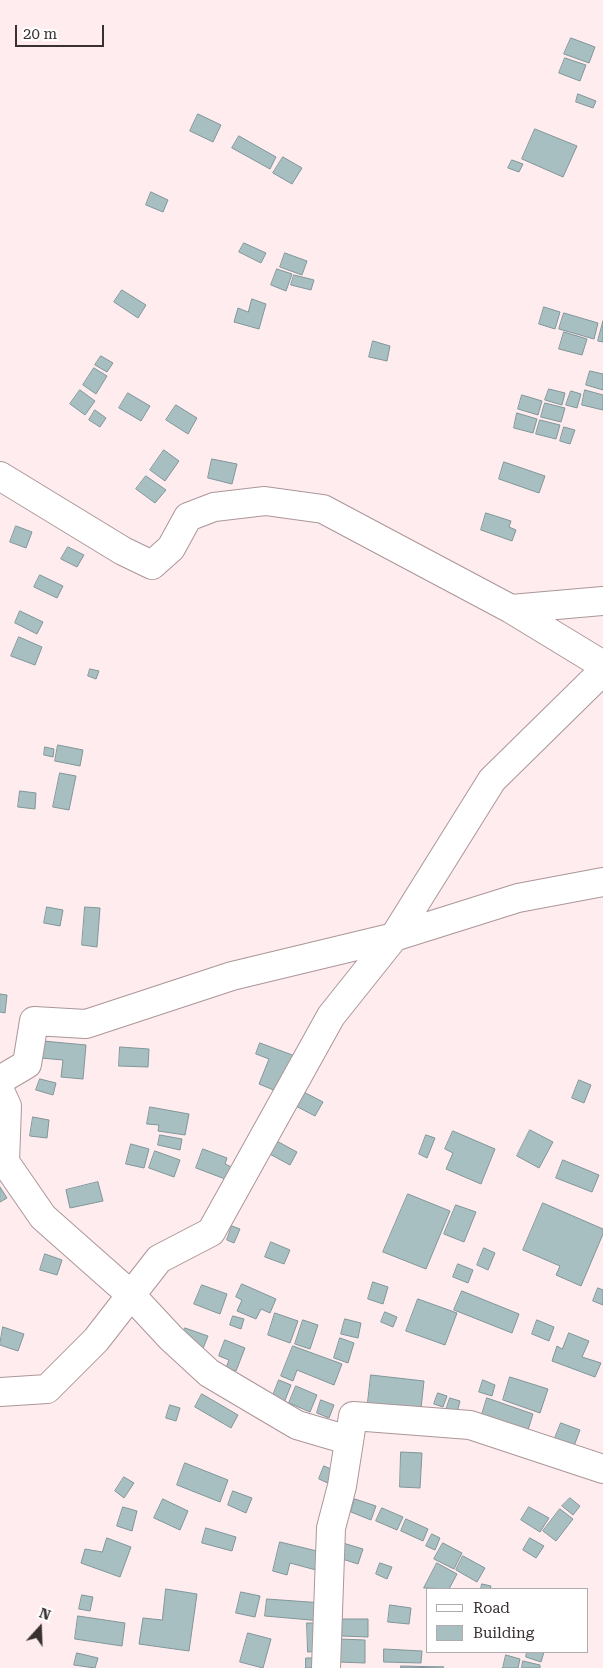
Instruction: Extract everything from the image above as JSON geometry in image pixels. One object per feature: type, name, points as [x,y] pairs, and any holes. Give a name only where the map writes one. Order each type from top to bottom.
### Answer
[{"type":"street","points":[[0,476],[123,551],[152,565],[171,548],[188,517],[214,507],[265,501],[323,509],[511,609],[603,665]]},
{"type":"street","points":[[511,609],[603,601]]},
{"type":"street","points":[[0,1392],[47,1388],[96,1340],[159,1259],[211,1232],[331,1016],[394,937],[492,780],[603,671]]},
{"type":"street","points":[[0,1080],[27,1064],[34,1021],[86,1024],[232,976],[394,937],[518,898],[603,882]]},
{"type":"street","points":[[0,1091],[7,1106],[5,1162],[43,1217],[130,1294],[171,1338],[209,1373],[297,1425],[348,1440]]},
{"type":"street","points":[[326,1668],[331,1528],[342,1486],[353,1416],[470,1425],[603,1469]]},
{"type":"building","points":[[571,38],[595,47],[589,63],[564,54]]},
{"type":"building","points":[[565,58],[586,65],[580,81],[559,73]]},
{"type":"building","points":[[578,94],[596,101],[593,108],[576,102]]},
{"type":"building","points":[[198,114],[221,125],[213,142],[190,131]]},
{"type":"building","points":[[535,129],[577,146],[563,177],[522,159]]},
{"type":"building","points":[[239,136],[276,157],[270,169],[232,148]]},
{"type":"building","points":[[283,157],[302,168],[292,184],[273,173]]},
{"type":"building","points":[[512,160],[523,164],[519,172],[508,168]]},
{"type":"building","points":[[151,192],[168,200],[163,212],[146,205]]},
{"type":"building","points":[[244,243],[266,253],[261,263],[239,252]]},
{"type":"building","points":[[285,253],[307,261],[302,275],[280,267]]},
{"type":"building","points":[[277,269],[292,274],[286,291],[271,285]]},
{"type":"building","points":[[294,275],[314,280],[311,290],[291,285]]},
{"type":"building","points":[[122,290],[146,305],[138,318],[114,302]]},
{"type":"building","points":[[252,299],[266,304],[259,329],[234,322],[238,308],[248,312]]},
{"type":"building","points":[[544,307],[560,312],[555,329],[539,324]]},
{"type":"building","points":[[564,313],[598,323],[594,339],[559,329]]},
{"type":"building","points":[[603,321],[603,342],[598,341]]},
{"type":"building","points":[[564,332],[587,339],[582,355],[559,349]]},
{"type":"building","points":[[373,341],[390,346],[387,361],[369,357]]},
{"type":"building","points":[[101,356],[113,363],[107,372],[95,365]]},
{"type":"building","points":[[94,368],[107,376],[96,394],[83,385]]},
{"type":"building","points":[[590,371],[603,374],[603,390],[586,385]]},
{"type":"building","points":[[549,389],[565,393],[562,405],[545,400]]},
{"type":"building","points":[[80,390],[95,401],[85,415],[70,404]]},
{"type":"building","points":[[585,390],[603,395],[603,410],[582,405]]},
{"type":"building","points":[[571,391],[581,394],[577,408],[566,405]]},
{"type":"building","points":[[128,393],[150,406],[141,421],[119,408]]},
{"type":"building","points":[[522,395],[542,401],[538,415],[518,409]]},
{"type":"building","points":[[545,403],[565,408],[561,422],[541,417]]},
{"type":"building","points":[[176,405],[197,418],[188,434],[166,420]]},
{"type":"building","points":[[95,410],[106,418],[100,427],[89,420]]},
{"type":"building","points":[[517,413],[537,419],[533,433],[514,428]]},
{"type":"building","points":[[540,420],[560,425],[556,439],[536,434]]},
{"type":"building","points":[[564,427],[575,430],[570,444],[560,441]]},
{"type":"building","points":[[164,450],[179,461],[165,481],[150,470]]},
{"type":"building","points":[[212,459],[237,464],[232,484],[208,478]]},
{"type":"building","points":[[504,462],[545,476],[539,493],[499,479]]},
{"type":"building","points":[[146,476],[166,490],[155,503],[136,489]]},
{"type":"building","points":[[486,513],[511,521],[509,527],[516,530],[512,541],[481,530]]},
{"type":"building","points":[[16,526],[32,532],[26,548],[10,542]]},
{"type":"building","points":[[68,547],[84,555],[77,567],[61,559]]},
{"type":"building","points":[[40,575],[63,586],[57,598],[34,587]]},
{"type":"building","points":[[20,611],[43,622],[37,634],[15,623]]},
{"type":"building","points":[[19,637],[42,647],[35,665],[11,656]]},
{"type":"building","points":[[90,669],[99,671],[96,679],[88,676]]},
{"type":"building","points":[[58,745],[83,750],[80,766],[55,761]]},
{"type":"building","points":[[45,747],[54,749],[53,757],[44,755]]},
{"type":"building","points":[[60,773],[76,776],[69,810],[53,807]]},
{"type":"building","points":[[20,791],[36,793],[35,809],[18,807]]},
{"type":"building","points":[[47,907],[63,910],[60,926],[44,923]]},
{"type":"building","points":[[85,907],[100,908],[97,947],[82,945]]},
{"type":"building","points":[[0,994],[7,995],[5,1013],[0,1012]]},
{"type":"building","points":[[43,1041],[86,1045],[83,1079],[61,1077],[63,1060],[41,1058]]},
{"type":"building","points":[[260,1043],[295,1056],[281,1093],[259,1084],[269,1059],[256,1054]]},
{"type":"building","points":[[120,1047],[149,1049],[148,1067],[119,1066]]},
{"type":"building","points":[[40,1079],[56,1083],[53,1095],[36,1090]]},
{"type":"building","points":[[579,1080],[591,1085],[584,1103],[572,1098]]},
{"type":"building","points":[[298,1089],[323,1102],[315,1116],[290,1103]]},
{"type":"building","points":[[150,1107],[189,1114],[185,1135],[158,1131],[159,1125],[147,1124]]},
{"type":"building","points":[[33,1117],[49,1120],[47,1138],[30,1136]]},
{"type":"building","points":[[530,1130],[553,1142],[539,1168],[517,1156]]},
{"type":"building","points":[[453,1131],[495,1149],[481,1184],[446,1169],[453,1153],[445,1149]]},
{"type":"building","points":[[160,1135],[182,1139],[180,1150],[158,1145]]},
{"type":"building","points":[[426,1135],[435,1138],[427,1158],[419,1154]]},
{"type":"building","points":[[273,1139],[297,1152],[290,1165],[266,1152]]},
{"type":"building","points":[[131,1144],[149,1149],[144,1168],[126,1164]]},
{"type":"building","points":[[203,1149],[227,1158],[225,1164],[238,1170],[233,1182],[196,1168]]},
{"type":"building","points":[[155,1151],[180,1160],[174,1177],[149,1168]]},
{"type":"building","points":[[563,1160],[599,1175],[592,1192],[556,1178]]},
{"type":"building","points":[[98,1182],[103,1201],[70,1208],[66,1190]]},
{"type":"building","points":[[0,1187],[7,1198],[0,1202]]},
{"type":"building","points":[[408,1194],[450,1211],[426,1269],[383,1252]]},
{"type":"building","points":[[543,1203],[603,1229],[603,1234],[581,1286],[556,1275],[560,1266],[523,1250]]},
{"type":"building","points":[[456,1205],[476,1212],[464,1242],[444,1234]]},
{"type":"building","points":[[232,1226],[240,1229],[234,1243],[227,1240]]},
{"type":"building","points":[[271,1242],[290,1250],[284,1264],[265,1257]]},
{"type":"building","points":[[484,1248],[495,1253],[488,1270],[477,1265]]},
{"type":"building","points":[[45,1254],[62,1260],[57,1275],[40,1270]]},
{"type":"building","points":[[458,1264],[473,1270],[468,1283],[453,1277]]},
{"type":"building","points":[[373,1282],[388,1287],[383,1304],[368,1299]]},
{"type":"building","points":[[242,1284],[276,1299],[270,1313],[261,1309],[256,1319],[237,1311],[242,1300],[236,1297]]},
{"type":"building","points":[[202,1285],[227,1294],[220,1314],[194,1304]]},
{"type":"building","points":[[598,1288],[603,1290],[603,1305],[593,1301]]},
{"type":"building","points":[[462,1291],[519,1314],[512,1333],[454,1310]]},
{"type":"building","points":[[418,1299],[457,1313],[445,1345],[406,1331]]},
{"type":"building","points":[[385,1312],[397,1317],[393,1327],[381,1322]]},
{"type":"building","points":[[275,1313],[298,1321],[290,1343],[268,1335]]},
{"type":"building","points":[[233,1316],[244,1319],[241,1329],[230,1325]]},
{"type":"building","points":[[345,1319],[361,1323],[358,1338],[341,1334]]},
{"type":"building","points":[[303,1320],[318,1325],[310,1349],[295,1344]]},
{"type":"building","points":[[537,1320],[554,1327],[549,1341],[532,1334]]},
{"type":"building","points":[[3,1327],[24,1334],[18,1351],[0,1345]]},
{"type":"building","points":[[185,1328],[208,1336],[202,1351],[179,1342]]},
{"type":"building","points":[[569,1333],[589,1341],[582,1357],[601,1363],[595,1377],[552,1361],[557,1346],[562,1349]]},
{"type":"building","points":[[340,1338],[354,1343],[348,1363],[334,1358]]},
{"type":"building","points":[[225,1340],[245,1348],[236,1371],[226,1368],[229,1360],[219,1356]]},
{"type":"building","points":[[293,1346],[342,1364],[334,1385],[297,1370],[293,1381],[281,1376]]},
{"type":"building","points":[[371,1375],[424,1381],[420,1417],[367,1411]]},
{"type":"building","points":[[510,1377],[548,1389],[540,1413],[503,1400]]},
{"type":"building","points":[[279,1380],[291,1385],[284,1403],[272,1398]]},
{"type":"building","points":[[483,1380],[495,1385],[492,1396],[479,1392]]},
{"type":"building","points":[[296,1386],[317,1395],[310,1412],[289,1403]]},
{"type":"building","points":[[438,1393],[447,1396],[443,1407],[434,1404]]},
{"type":"building","points":[[202,1394],[238,1415],[231,1428],[195,1407]]},
{"type":"building","points":[[450,1398],[460,1401],[457,1413],[446,1410]]},
{"type":"building","points":[[487,1398],[533,1414],[527,1433],[481,1418]]},
{"type":"building","points":[[321,1400],[334,1405],[329,1418],[317,1413]]},
{"type":"building","points":[[170,1405],[180,1408],[176,1421],[166,1418]]},
{"type":"building","points":[[561,1423],[580,1430],[574,1446],[555,1438]]},
{"type":"building","points":[[401,1452],[422,1453],[420,1488],[400,1487]]},
{"type":"building","points":[[185,1463],[228,1480],[220,1502],[177,1485]]},
{"type":"building","points":[[324,1466],[338,1472],[332,1485],[319,1479]]},
{"type":"building","points":[[124,1477],[134,1483],[124,1498],[115,1491]]},
{"type":"building","points":[[233,1491],[252,1498],[246,1513],[228,1505]]},
{"type":"building","points":[[570,1498],[580,1506],[573,1515],[562,1506]]},
{"type":"building","points":[[163,1499],[188,1511],[180,1530],[154,1518]]},
{"type":"building","points":[[355,1499],[376,1506],[371,1520],[351,1512]]},
{"type":"building","points":[[123,1507],[137,1511],[132,1531],[117,1526]]},
{"type":"building","points":[[529,1507],[549,1518],[540,1532],[521,1520]]},
{"type":"building","points":[[382,1508],[403,1517],[397,1530],[376,1521]]},
{"type":"building","points":[[560,1509],[573,1519],[556,1541],[543,1531]]},
{"type":"building","points":[[406,1519],[428,1529],[423,1541],[401,1531]]},
{"type":"building","points":[[206,1528],[236,1537],[232,1551],[202,1543]]},
{"type":"building","points":[[432,1534],[440,1538],[435,1550],[426,1546]]},
{"type":"building","points":[[107,1538],[131,1547],[120,1577],[81,1563],[85,1549],[102,1552]]},
{"type":"building","points":[[530,1538],[544,1546],[536,1558],[523,1550]]},
{"type":"building","points":[[280,1542],[321,1552],[316,1570],[290,1563],[287,1575],[273,1571]]},
{"type":"building","points":[[343,1543],[363,1549],[358,1564],[339,1558]]},
{"type":"building","points":[[443,1543],[462,1553],[454,1569],[434,1559]]},
{"type":"building","points":[[463,1556],[485,1568],[477,1582],[456,1570]]},
{"type":"building","points":[[380,1563],[392,1567],[387,1579],[376,1574]]},
{"type":"building","points":[[437,1563],[457,1574],[450,1588],[424,1588]]},
{"type":"building","points":[[482,1584],[491,1586],[490,1588],[481,1588]]},
{"type":"building","points":[[166,1589],[197,1594],[189,1651],[139,1644],[143,1618],[162,1620]]},
{"type":"building","points":[[241,1592],[260,1596],[255,1617],[236,1613]]},
{"type":"building","points":[[82,1595],[93,1597],[90,1611],[79,1609]]},
{"type":"building","points":[[267,1599],[323,1603],[322,1621],[265,1616]]},
{"type":"building","points":[[390,1605],[411,1608],[409,1624],[388,1622]]},
{"type":"building","points":[[78,1616],[125,1623],[122,1646],[75,1639]]},
{"type":"building","points":[[342,1619],[368,1619],[368,1637],[342,1636]]},
{"type":"building","points":[[307,1623],[321,1623],[322,1651],[308,1652]]},
{"type":"building","points":[[248,1633],[271,1639],[263,1668],[240,1662]]},
{"type":"building","points":[[339,1639],[365,1640],[365,1663],[339,1662]]},
{"type":"building","points":[[384,1649],[422,1651],[421,1663],[384,1662]]},
{"type":"building","points":[[77,1653],[98,1658],[95,1668],[74,1665]]},
{"type":"building","points":[[527,1653],[544,1653],[541,1662],[526,1657]]},
{"type":"building","points":[[506,1655],[520,1659],[518,1668],[503,1668]]},
{"type":"building","points":[[306,1658],[319,1658],[319,1668],[306,1668]]},
{"type":"building","points":[[523,1661],[540,1665],[540,1668],[522,1668]]},
{"type":"building","points":[[401,1666],[444,1667],[401,1668]]}]
